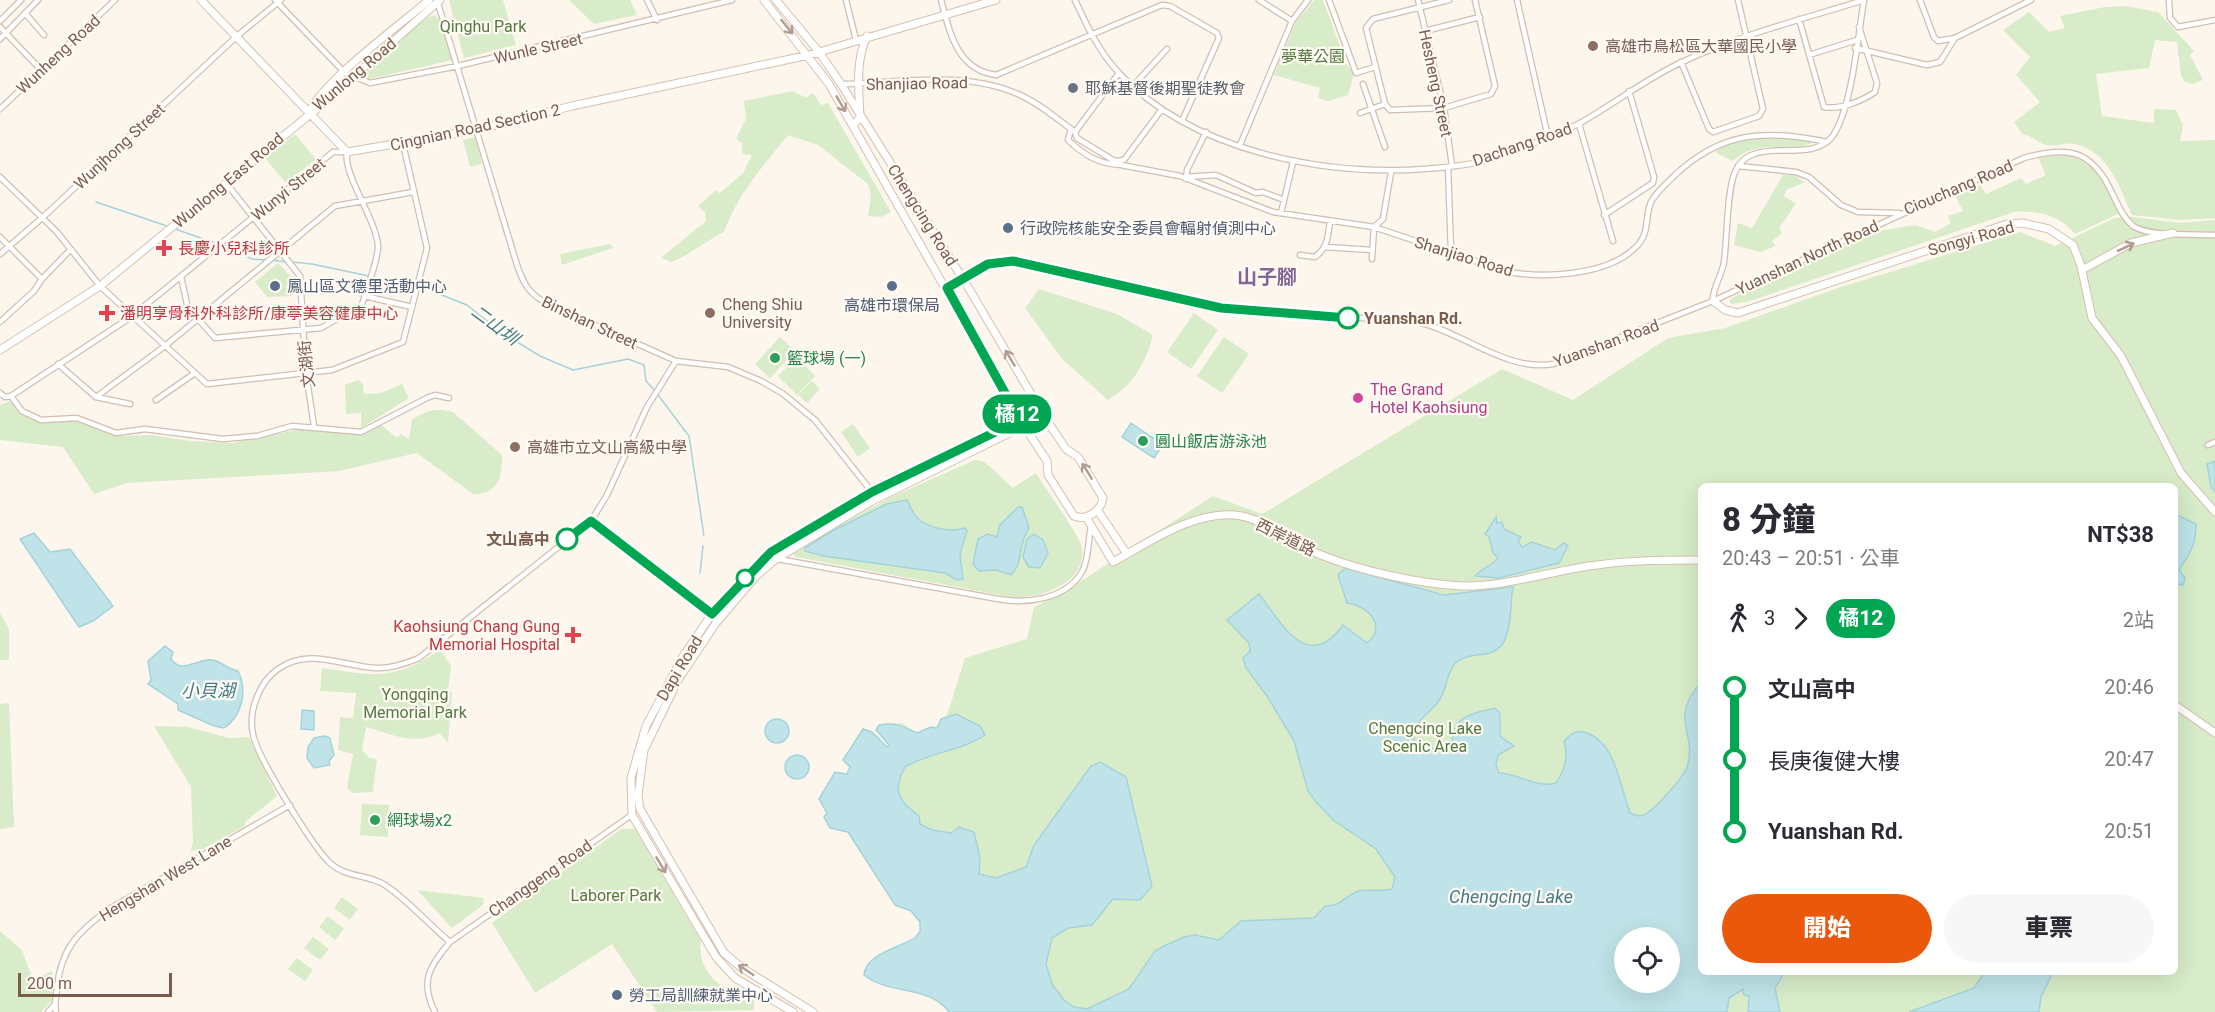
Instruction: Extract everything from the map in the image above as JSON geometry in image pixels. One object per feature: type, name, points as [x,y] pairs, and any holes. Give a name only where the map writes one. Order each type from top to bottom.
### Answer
[{"type":"street","points":[[0,21],[21,0]]},
{"type":"street","points":[[0,39],[38,0]]},
{"type":"street","name":"Wunheng Road","points":[[0,109],[115,0]]},
{"type":"street","points":[[181,277],[189,313],[198,319],[215,338],[321,328],[362,305],[378,246],[364,201],[345,163],[347,152],[201,0]]},
{"type":"street","name":"Wunlong Road","points":[[309,113],[314,101],[344,72],[429,0]]},
{"type":"street","points":[[648,0],[657,20]]},
{"type":"street","name":"Wunle Street","points":[[344,72],[370,83],[458,66],[657,20],[732,0]]},
{"type":"street","name":"Chengcing Road","points":[[764,0],[809,55],[853,126],[1020,420],[1047,461],[1048,476],[1074,516],[1086,517]]},
{"type":"street","name":"Chengcing Road","points":[[776,0],[819,52],[841,84],[962,278],[1044,416],[1066,449],[1078,457],[1103,498],[1098,511]]},
{"type":"street","points":[[846,0],[856,40]]},
{"type":"street","points":[[941,0],[962,59],[982,73],[996,75],[1162,6],[1170,6],[1217,33],[1219,38],[1182,121]]},
{"type":"street","name":"Cingnian Road Section 2","points":[[347,152],[477,130],[572,106],[809,55],[867,36],[996,0]]},
{"type":"street","name":"Dachang Road","points":[[1075,0],[1092,36],[1119,73],[1132,87],[1182,121],[1240,146],[1293,162],[1337,169],[1391,172],[1486,160],[1579,124],[1629,91],[1681,62],[1799,19],[1864,0]]},
{"type":"street","points":[[1259,0],[1292,21]]},
{"type":"street","points":[[1240,146],[1292,21],[1306,0]]},
{"type":"street","points":[[1329,0],[1356,73],[1375,67]]},
{"type":"street","name":"Hesheng Street","points":[[1418,0],[1444,108],[1450,166],[1451,251]]},
{"type":"street","points":[[1449,0],[1373,19],[1366,28],[1385,105],[1396,112],[1444,108],[1491,94],[1495,86],[1475,0]]},
{"type":"street","points":[[1517,0],[1548,136]]},
{"type":"street","points":[[1681,62],[1708,129],[1713,132],[1759,116],[1763,109],[1738,0]]},
{"type":"street","points":[[1713,301],[1713,294],[1724,265],[1733,175],[1738,166],[1753,154],[1770,150],[1815,148],[1827,142],[1835,131],[1846,105],[1864,0]]},
{"type":"street","points":[[1920,0],[1934,37],[1938,41],[1955,38],[2031,0]]},
{"type":"street","points":[[2169,0],[2170,18],[2178,27],[2215,20]]},
{"type":"street","points":[[278,1],[344,72]]},
{"type":"street","name":"Wunjhong Street","points":[[0,254],[278,1]]},
{"type":"street","name":"Wunlong Road","points":[[309,113],[438,1]]},
{"type":"street","name":"Binshan Street","points":[[438,1],[517,265],[524,285],[530,292],[548,303],[676,361],[728,367],[782,393],[815,420],[872,492]]},
{"type":"street","points":[[26,13],[44,35]]},
{"type":"street","points":[[1425,31],[1480,17]]},
{"type":"street","points":[[1799,19],[1824,107],[1846,105],[1875,92],[1877,83],[1869,51],[1859,27]]},
{"type":"street","points":[[0,27],[41,70]]},
{"type":"street","name":"Shanjiao Road","points":[[853,126],[860,117],[858,84],[862,48],[867,36]]},
{"type":"street","points":[[1856,48],[1927,65],[1940,62],[1955,38]]},
{"type":"street","points":[[1809,55],[1857,40]]},
{"type":"street","points":[[1132,87],[1167,49]]},
{"type":"street","points":[[1073,131],[1119,73]]},
{"type":"street","name":"Shanjiao Road","points":[[841,84],[970,81],[992,85],[1032,101],[1073,131],[1077,138],[1120,165]]},
{"type":"street","points":[[1363,84],[1370,110],[1385,147]]},
{"type":"street","points":[[1604,215],[1653,183],[1654,177],[1629,91]]},
{"type":"street","points":[[1360,113],[1385,105]]},
{"type":"street","points":[[1114,160],[1124,160],[1162,109]]},
{"type":"street","name":"Wunlong East Road","points":[[0,350],[100,286],[309,113]]},
{"type":"street","points":[[1579,124],[1613,241]]},
{"type":"street","name":"Shanjiao Road","points":[[1073,131],[1068,140],[1082,153],[1105,164],[1157,170],[1180,176],[1281,213],[1374,227],[1451,251],[1505,272],[1561,276],[1606,265],[1635,249],[1648,229],[1651,203],[1664,186],[1696,156],[1713,150],[1727,141],[1746,136],[1796,136],[1827,142]]},
{"type":"street","points":[[1186,179],[1206,132]]},
{"type":"street","points":[[0,177],[71,249],[100,286],[131,317],[207,384],[333,370],[403,342],[427,248],[403,144]]},
{"type":"street","name":"Wunyi Street","points":[[11,396],[131,317],[333,152],[347,152]]},
{"type":"street","name":"Ciouchang Road","points":[[1738,166],[1796,172],[1809,177],[1841,205],[1858,212],[1900,213],[2024,158],[2043,153],[2068,152],[2086,157],[2099,170],[2124,215],[2134,226],[2142,230],[2215,235]]},
{"type":"street","points":[[1281,213],[1293,162]]},
{"type":"street","points":[[1372,259],[1374,227],[1383,219],[1391,172]]},
{"type":"street","points":[[1186,179],[1216,175],[1256,193],[1263,192],[1284,200]]},
{"type":"street","name":"文湖街","points":[[226,183],[300,276],[306,373],[314,426]]},
{"type":"street","points":[[96,397],[165,346],[335,206],[413,192]]},
{"type":"street","name":"Yuanshan North Road","points":[[1713,301],[1900,213]]},
{"type":"street","points":[[1300,255],[1316,257],[1326,247],[1330,221]]},
{"type":"street","name":"Songyi Road","points":[[1713,301],[1725,310],[1738,313],[2007,224],[2023,224],[2049,229],[2073,245],[2082,270],[2092,318],[2121,357],[2181,473],[2215,512]]},
{"type":"street","points":[[2082,270],[2131,243],[2173,233]]},
{"type":"street","points":[[0,237],[11,245],[42,279]]},
{"type":"street","points":[[1326,247],[1372,250]]},
{"type":"street","points":[[0,321],[34,291],[42,279],[71,249]]},
{"type":"street","points":[[2077,255],[2086,294]]},
{"type":"street","name":"Yuanshan Road","points":[[947,288],[988,264],[1013,261],[1221,308],[1418,322],[1439,328],[1516,363],[1537,366],[1553,364],[1713,301]]},
{"type":"street","points":[[364,296],[412,307]]},
{"type":"street","points":[[0,345],[0,350]]},
{"type":"street","points":[[450,942],[383,884],[343,873],[329,862],[267,767],[253,735],[254,702],[277,670],[298,659],[318,658],[375,668],[399,666],[419,658],[591,521],[607,495],[653,398],[676,361]]},
{"type":"street","points":[[58,364],[96,397],[130,404]]},
{"type":"street","points":[[156,400],[195,373]]},
{"type":"street","points":[[0,393],[5,397],[11,396],[22,411],[41,420],[87,420],[116,432],[145,429],[223,439],[257,436],[292,426],[314,426],[361,432],[427,398],[435,395],[449,398]]},
{"type":"street","name":"Dapi Road","points":[[632,815],[632,778],[646,726],[684,655],[712,614],[771,552],[872,492],[1040,408]]},
{"type":"street","name":"Dapi Road","points":[[813,1012],[742,968],[724,952],[640,809],[638,787],[644,750],[678,681],[716,623],[756,576],[776,559],[872,501],[1044,416]]},
{"type":"street","points":[[2208,446],[2215,442]]},
{"type":"street","points":[[776,559],[794,560],[856,574],[998,599],[1030,602],[1059,591],[1082,572],[1091,525],[1086,517],[1098,511],[1127,554]]},
{"type":"street","name":"西岸道路","points":[[1091,525],[1113,562],[1180,527],[1210,517],[1235,515],[1280,533],[1321,555],[1406,577],[1466,586],[1596,565],[1649,560],[1698,560]]},
{"type":"street","points":[[2178,707],[2215,733]]},
{"type":"street","name":"Hengshan West Lane","points":[[54,1005],[58,971],[64,956],[76,936],[90,923],[109,909],[290,805]]},
{"type":"street","name":"Changgeng Road","points":[[435,1012],[427,988],[429,967],[450,942],[640,809]]},
{"type":"street","points":[[632,815],[716,957],[735,978],[793,1012]]},
{"type":"street","points":[[48,1012],[54,1005]]},
{"type":"street","points":[[54,1005],[56,1012]]},
{"type":"green space","name":"Qinghu Park","points":[[449,0],[503,0],[516,45],[464,58]]},
{"type":"green space","points":[[569,0],[630,0],[637,15],[594,24]]},
{"type":"green space","name":"夢華公園","points":[[1314,0],[1323,0],[1347,65],[1354,74],[1348,95],[1328,101],[1318,98],[1320,88],[1274,75],[1296,22]]},
{"type":"green space","points":[[2125,6],[2158,12],[2194,51],[2190,55],[2203,80],[2192,84],[2185,82],[2181,75],[2177,42],[2155,40],[2149,68],[2096,74],[2102,116],[2154,123],[2154,109],[2176,110],[2183,125],[2180,141],[2215,140],[2215,218],[2180,220],[2132,215],[2111,172],[2096,154],[2075,144],[2043,144],[2022,134],[2014,122],[2040,102],[2016,75],[2030,57],[2003,30],[2029,12],[2049,32],[2065,28],[2060,16],[2105,7]]},
{"type":"green space","name":"Qinghu Park","points":[[435,15],[441,21],[453,60],[369,79],[360,75],[426,18]]},
{"type":"green space","points":[[793,91],[806,98],[813,93],[821,105],[828,103],[891,212],[881,217],[868,216],[871,196],[868,184],[818,145],[788,135],[736,205],[724,232],[671,262],[661,258],[706,221],[705,212],[698,206],[716,190],[720,193],[743,173],[752,155],[742,154],[742,143],[736,139],[746,119],[744,101]]},
{"type":"green space","points":[[295,134],[316,159],[286,183],[265,158]]},
{"type":"green space","points":[[475,137],[482,164],[470,167],[463,140]]},
{"type":"green space","points":[[1796,137],[1812,143],[1793,147],[1754,149],[1733,161],[1715,152],[1743,140]]},
{"type":"green space","points":[[2065,154],[2086,163],[2093,169],[2105,184],[2120,213],[2075,234],[2062,222],[2047,215],[2014,212],[1747,302],[1731,304],[1729,300],[1764,281],[1878,231],[1915,225],[1935,232],[1951,223],[1948,216],[1963,211],[1955,195],[1980,185],[1986,194],[2021,178],[2026,184],[2046,175],[2038,158]]},
{"type":"green space","points":[[1783,175],[1794,175],[1805,182],[1786,190],[1784,196],[1796,204],[1779,228],[1782,233],[1772,241],[1776,246],[1760,252],[1734,245],[1738,223],[1752,228]]},
{"type":"green space","name":"Chengcing Lake Scenic Area","points":[[2133,217],[2180,223],[2215,220],[2215,1012],[949,1012],[941,1003],[931,998],[884,985],[864,975],[866,968],[877,956],[916,937],[920,931],[920,922],[911,911],[895,905],[848,832],[830,828],[824,817],[827,813],[819,799],[835,772],[847,774],[850,767],[843,760],[863,729],[872,732],[887,747],[889,745],[876,730],[879,725],[902,723],[917,733],[931,727],[937,728],[941,719],[947,715],[965,658],[1027,639],[1034,607],[1061,594],[1213,496],[1262,514],[1502,369],[1573,400],[1668,338],[1725,328],[1841,287],[2020,232],[2055,246],[2115,218]]},
{"type":"green space","points":[[610,244],[613,248],[562,265],[560,254]]},
{"type":"green space","points":[[278,263],[292,278],[292,296],[267,297],[255,282]]},
{"type":"green space","points":[[1039,289],[1117,314],[1153,335],[1142,364],[1117,394],[1108,400],[1062,359],[1025,308]]},
{"type":"green space","points":[[1194,313],[1218,330],[1191,369],[1167,352]]},
{"type":"green space","name":"籃球場 (一)","points":[[780,337],[795,351],[770,378],[755,364]]},
{"type":"green space","points":[[1224,337],[1249,354],[1222,393],[1197,376]]},
{"type":"green space","points":[[797,357],[815,376],[797,395],[778,376]]},
{"type":"green space","points":[[358,380],[363,384],[364,394],[381,393],[402,384],[409,398],[361,428],[361,413],[346,414],[345,385]]},
{"type":"green space","points":[[812,381],[820,389],[807,403],[798,395]]},
{"type":"green space","points":[[10,401],[21,412],[39,421],[85,422],[119,436],[151,435],[190,441],[232,443],[306,428],[360,434],[380,424],[397,438],[401,434],[409,439],[412,420],[431,411],[447,411],[453,412],[502,455],[500,477],[488,492],[473,494],[417,453],[339,471],[126,483],[94,494],[63,447],[0,440],[0,405]]},
{"type":"green space","points":[[853,424],[870,448],[858,457],[841,432]]},
{"type":"green space","points":[[975,460],[985,462],[1013,488],[1036,473],[1069,523],[1082,548],[1077,570],[1061,586],[1038,595],[1016,598],[796,557],[793,554],[795,549],[891,497]]},
{"type":"green space","points":[[0,613],[9,629],[9,660],[0,660]]},
{"type":"green space","name":"Yongqing Memorial Park","points":[[440,650],[451,666],[448,691],[452,692],[448,742],[439,733],[421,739],[412,739],[366,727],[362,750],[369,758],[377,759],[373,792],[353,793],[347,788],[353,754],[338,750],[340,717],[353,718],[356,693],[320,691],[322,668],[384,674],[409,667]]},
{"type":"green space","points":[[9,703],[14,827],[0,829],[0,704]]},
{"type":"green space","points":[[154,726],[188,727],[229,738],[249,737],[277,796],[245,822],[245,826],[203,849],[190,851],[193,843],[191,787]]},
{"type":"green space","name":"網球場x2","points":[[362,804],[389,805],[388,837],[360,835]]},
{"type":"green space","name":"Laborer Park","points":[[621,829],[635,829],[701,941],[703,963],[708,972],[723,987],[754,998],[754,1010],[657,1012],[612,944],[535,993],[492,923]]},
{"type":"green space","points":[[417,890],[484,898],[483,905],[452,928]]},
{"type":"green space","points":[[342,897],[358,909],[350,920],[334,908]]},
{"type":"green space","points":[[328,916],[344,929],[335,940],[319,927]]},
{"type":"green space","points":[[0,931],[22,950],[33,980],[52,971],[52,1000],[41,1012],[0,1012]]},
{"type":"green space","points":[[313,937],[329,949],[320,960],[304,948]]},
{"type":"green space","points":[[297,958],[313,970],[305,981],[288,969]]},
{"type":"water","name":"圓山飯店游泳池","points":[[1131,423],[1163,445],[1154,458],[1122,437]]},
{"type":"water","points":[[2215,461],[2215,492],[2211,487],[2207,464]]},
{"type":"water","points":[[907,500],[917,518],[922,522],[947,530],[965,528],[967,531],[960,554],[963,579],[957,580],[945,573],[824,556],[805,551],[805,548],[832,531],[887,504]]},
{"type":"water","points":[[1018,507],[1022,507],[1029,528],[1015,569],[1011,575],[996,570],[979,571],[973,564],[978,539],[988,534],[997,537],[1000,525]]},
{"type":"water","points":[[2178,515],[2196,524],[2192,549],[2179,570],[2185,578],[2183,585],[2178,584]]},
{"type":"water","points":[[1496,517],[1497,523],[1502,522],[1504,529],[1521,537],[1518,541],[1522,547],[1532,542],[1555,550],[1564,543],[1568,546],[1559,563],[1499,578],[1475,576],[1498,558],[1493,553],[1489,537],[1485,534]]},
{"type":"water","points":[[34,533],[50,552],[70,549],[113,606],[93,621],[79,627],[20,539]]},
{"type":"water","points":[[1034,534],[1043,540],[1048,553],[1040,568],[1029,567],[1023,557],[1027,539]]},
{"type":"water","name":"Chengcing Lake","points":[[1345,568],[1444,595],[1513,587],[1509,626],[1505,640],[1496,650],[1463,658],[1454,664],[1440,699],[1423,717],[1417,727],[1414,740],[1433,749],[1443,749],[1451,743],[1460,721],[1495,708],[1500,713],[1500,736],[1514,746],[1498,755],[1496,765],[1499,773],[1549,784],[1556,783],[1564,768],[1566,753],[1564,742],[1574,733],[1580,731],[1587,733],[1597,738],[1605,746],[1616,767],[1630,813],[1639,816],[1647,813],[1660,802],[1685,772],[1689,755],[1686,706],[1698,687],[1698,975],[1783,975],[1775,988],[1780,1012],[1748,1012],[1749,996],[1744,995],[1743,989],[1729,998],[1727,1012],[949,1012],[941,1003],[931,998],[885,985],[864,975],[866,968],[877,956],[916,937],[920,931],[920,922],[911,911],[895,905],[848,832],[830,828],[824,817],[827,813],[819,799],[835,772],[847,774],[850,767],[843,760],[863,729],[872,732],[887,747],[889,745],[876,730],[879,725],[899,725],[917,733],[931,727],[937,728],[941,719],[956,714],[980,726],[985,735],[976,740],[905,767],[898,790],[907,806],[919,816],[920,824],[932,830],[951,833],[959,827],[974,832],[980,858],[979,874],[996,878],[1026,867],[1034,845],[1091,766],[1100,762],[1126,777],[1152,886],[1140,900],[1113,899],[1092,925],[1068,928],[1052,938],[1046,964],[1052,984],[1064,1000],[1074,1007],[1087,1009],[1129,989],[1155,951],[1184,937],[1195,935],[1219,940],[1241,921],[1314,918],[1325,906],[1335,905],[1359,891],[1392,889],[1395,877],[1376,849],[1333,820],[1308,791],[1294,741],[1267,696],[1246,668],[1243,658],[1250,651],[1249,643],[1227,620],[1259,594],[1286,630],[1307,645],[1318,645],[1330,639],[1343,625],[1367,643],[1376,630],[1375,623],[1368,612],[1347,603],[1338,575]]},
{"type":"water","name":"小貝湖","points":[[165,646],[173,652],[171,659],[178,665],[187,666],[211,660],[238,671],[243,695],[235,717],[224,728],[178,710],[178,704],[148,684],[151,680],[148,661]]},
{"type":"water","points":[[302,710],[314,711],[314,730],[301,729]]},
{"type":"water","points":[[777,719],[786,722],[789,731],[786,740],[777,743],[768,740],[765,731],[768,722]]},
{"type":"water","points":[[325,736],[330,738],[334,755],[329,761],[330,765],[314,768],[307,758],[308,747],[314,738]]},
{"type":"water","points":[[797,755],[806,758],[809,767],[806,776],[797,779],[788,776],[785,767],[788,758]]},
{"type":"water","points":[[1983,975],[2052,975],[2041,997],[2039,1012],[1909,1012],[1974,988]]},
{"type":"waterway","name":"二山圳","points":[[96,202],[167,226]]},
{"type":"waterway","name":"二山圳","points":[[175,229],[218,244]]},
{"type":"waterway","name":"二山圳","points":[[223,246],[252,259],[266,260]]},
{"type":"waterway","name":"二山圳","points":[[271,260],[287,262]]},
{"type":"waterway","name":"二山圳","points":[[292,262],[369,276]]},
{"type":"waterway","name":"二山圳","points":[[374,277],[429,290],[467,305],[501,332],[540,356],[573,370],[628,359],[644,365],[646,381],[655,391]]},
{"type":"waterway","name":"二山圳","points":[[658,395],[689,436],[704,536]]},
{"type":"waterway","name":"二山圳","points":[[700,573],[703,546]]},
{"type":"bus line","name":"橘12","points":[[567,539],[591,521],[602,527],[660,576],[712,614],[758,563],[771,552],[872,492],[1020,420],[947,288],[988,264],[1013,261],[1221,308],[1348,318]]},
{"type":"place","name":"高雄市鳥松區大華國民小學","points":[[1593,46]]},
{"type":"place","name":"耶穌基督後期聖徒教會","points":[[1073,88]]},
{"type":"place","name":"行政院核能安全委員會輻射偵測中心","points":[[1008,228]]},
{"type":"place","name":"長慶小兒科診所","points":[[164,248]]},
{"type":"place","name":"鳳山區文德里活動中心","points":[[275,286]]},
{"type":"place","name":"高雄市環保局","points":[[892,286]]},
{"type":"place","name":"潘明享骨科外科診所/康葶美容健康中心","points":[[107,313]]},
{"type":"place","name":"Cheng Shiu University","points":[[710,313]]},
{"type":"place","name":"Yuanshan Rd.","points":[[1348,318]]},
{"type":"place","name":"籃球場 (一)","points":[[775,358]]},
{"type":"place","name":"The Grand Hotel Kaohsiung","points":[[1358,398]]},
{"type":"place","name":"圓山飯店游泳池","points":[[1143,441]]},
{"type":"place","name":"高雄市立文山高級中學","points":[[515,447]]},
{"type":"place","name":"文山高中","points":[[567,539]]},
{"type":"place","name":"Kaohsiung Chang Gung Memorial Hospital","points":[[573,635]]},
{"type":"place","name":"網球場x2","points":[[375,820]]},
{"type":"place","name":"勞工局訓練就業中心","points":[[617,995]]},
{"type":"district","name":"山子腳","points":[[1267,277]]}]
